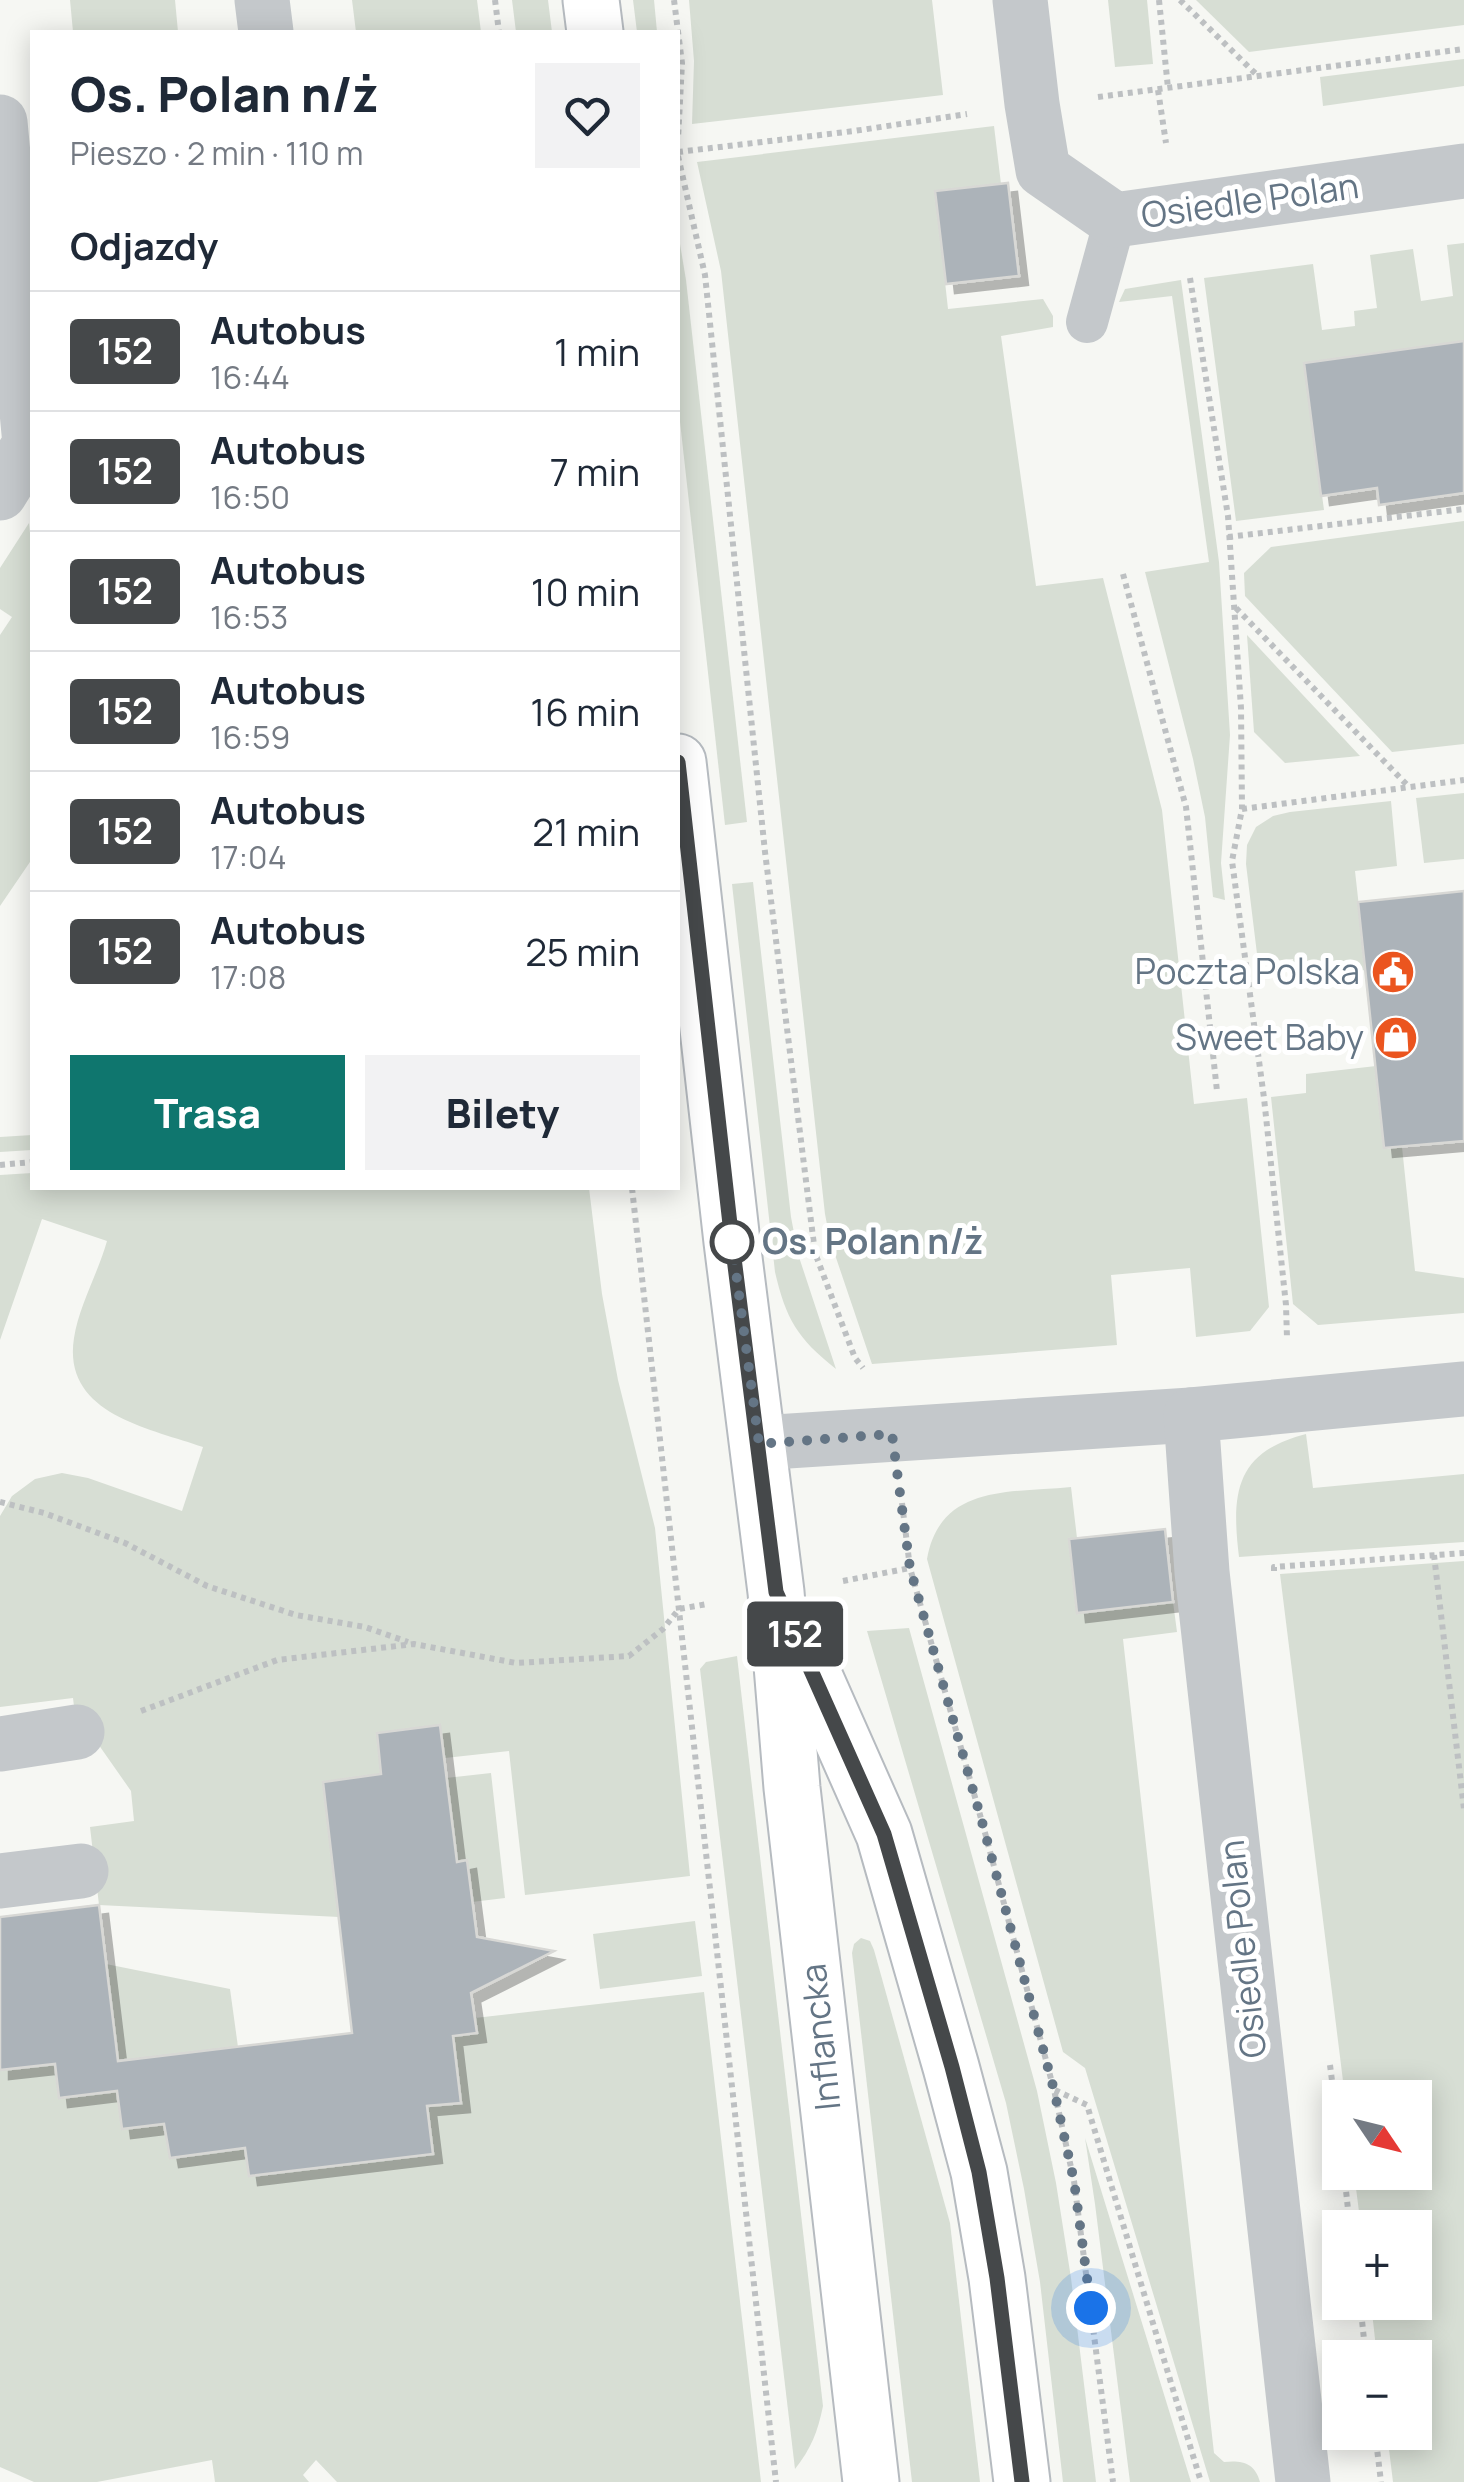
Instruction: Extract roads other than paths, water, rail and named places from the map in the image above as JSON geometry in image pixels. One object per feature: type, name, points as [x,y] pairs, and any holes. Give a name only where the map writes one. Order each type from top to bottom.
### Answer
[{"type":"street","points":[[262,0],[266,30]]},
{"type":"street","points":[[592,0],[595,30]]},
{"type":"street","name":"Osiedle Polan","points":[[1020,0],[1043,170],[1115,220],[1464,171]]},
{"type":"street","points":[[0,122],[30,444],[0,493]]},
{"type":"street","name":"Inflancka","points":[[680,780],[776,1592],[792,1788],[871,2482]]},
{"type":"street","points":[[759,1444],[1191,1416],[1464,1389]]},
{"type":"street","name":"Osiedle Polan","points":[[1191,1416],[1202,1572],[1302,2482]]},
{"type":"street","name":"Inflancka","points":[[776,1592],[884,1834],[952,2067],[982,2190],[997,2278],[1022,2482]]},
{"type":"street","points":[[0,1744],[77,1732]]},
{"type":"street","points":[[0,1880],[81,1871]]},
{"type":"lane","points":[[1087,322],[1115,220]]},
{"type":"place","name":"Poczta Polska","points":[[1393,972]]},
{"type":"place","name":"Sweet Baby","points":[[1396,1038]]},
{"type":"place","name":"Os. Polan n/ż","points":[[732,1242]]}]
